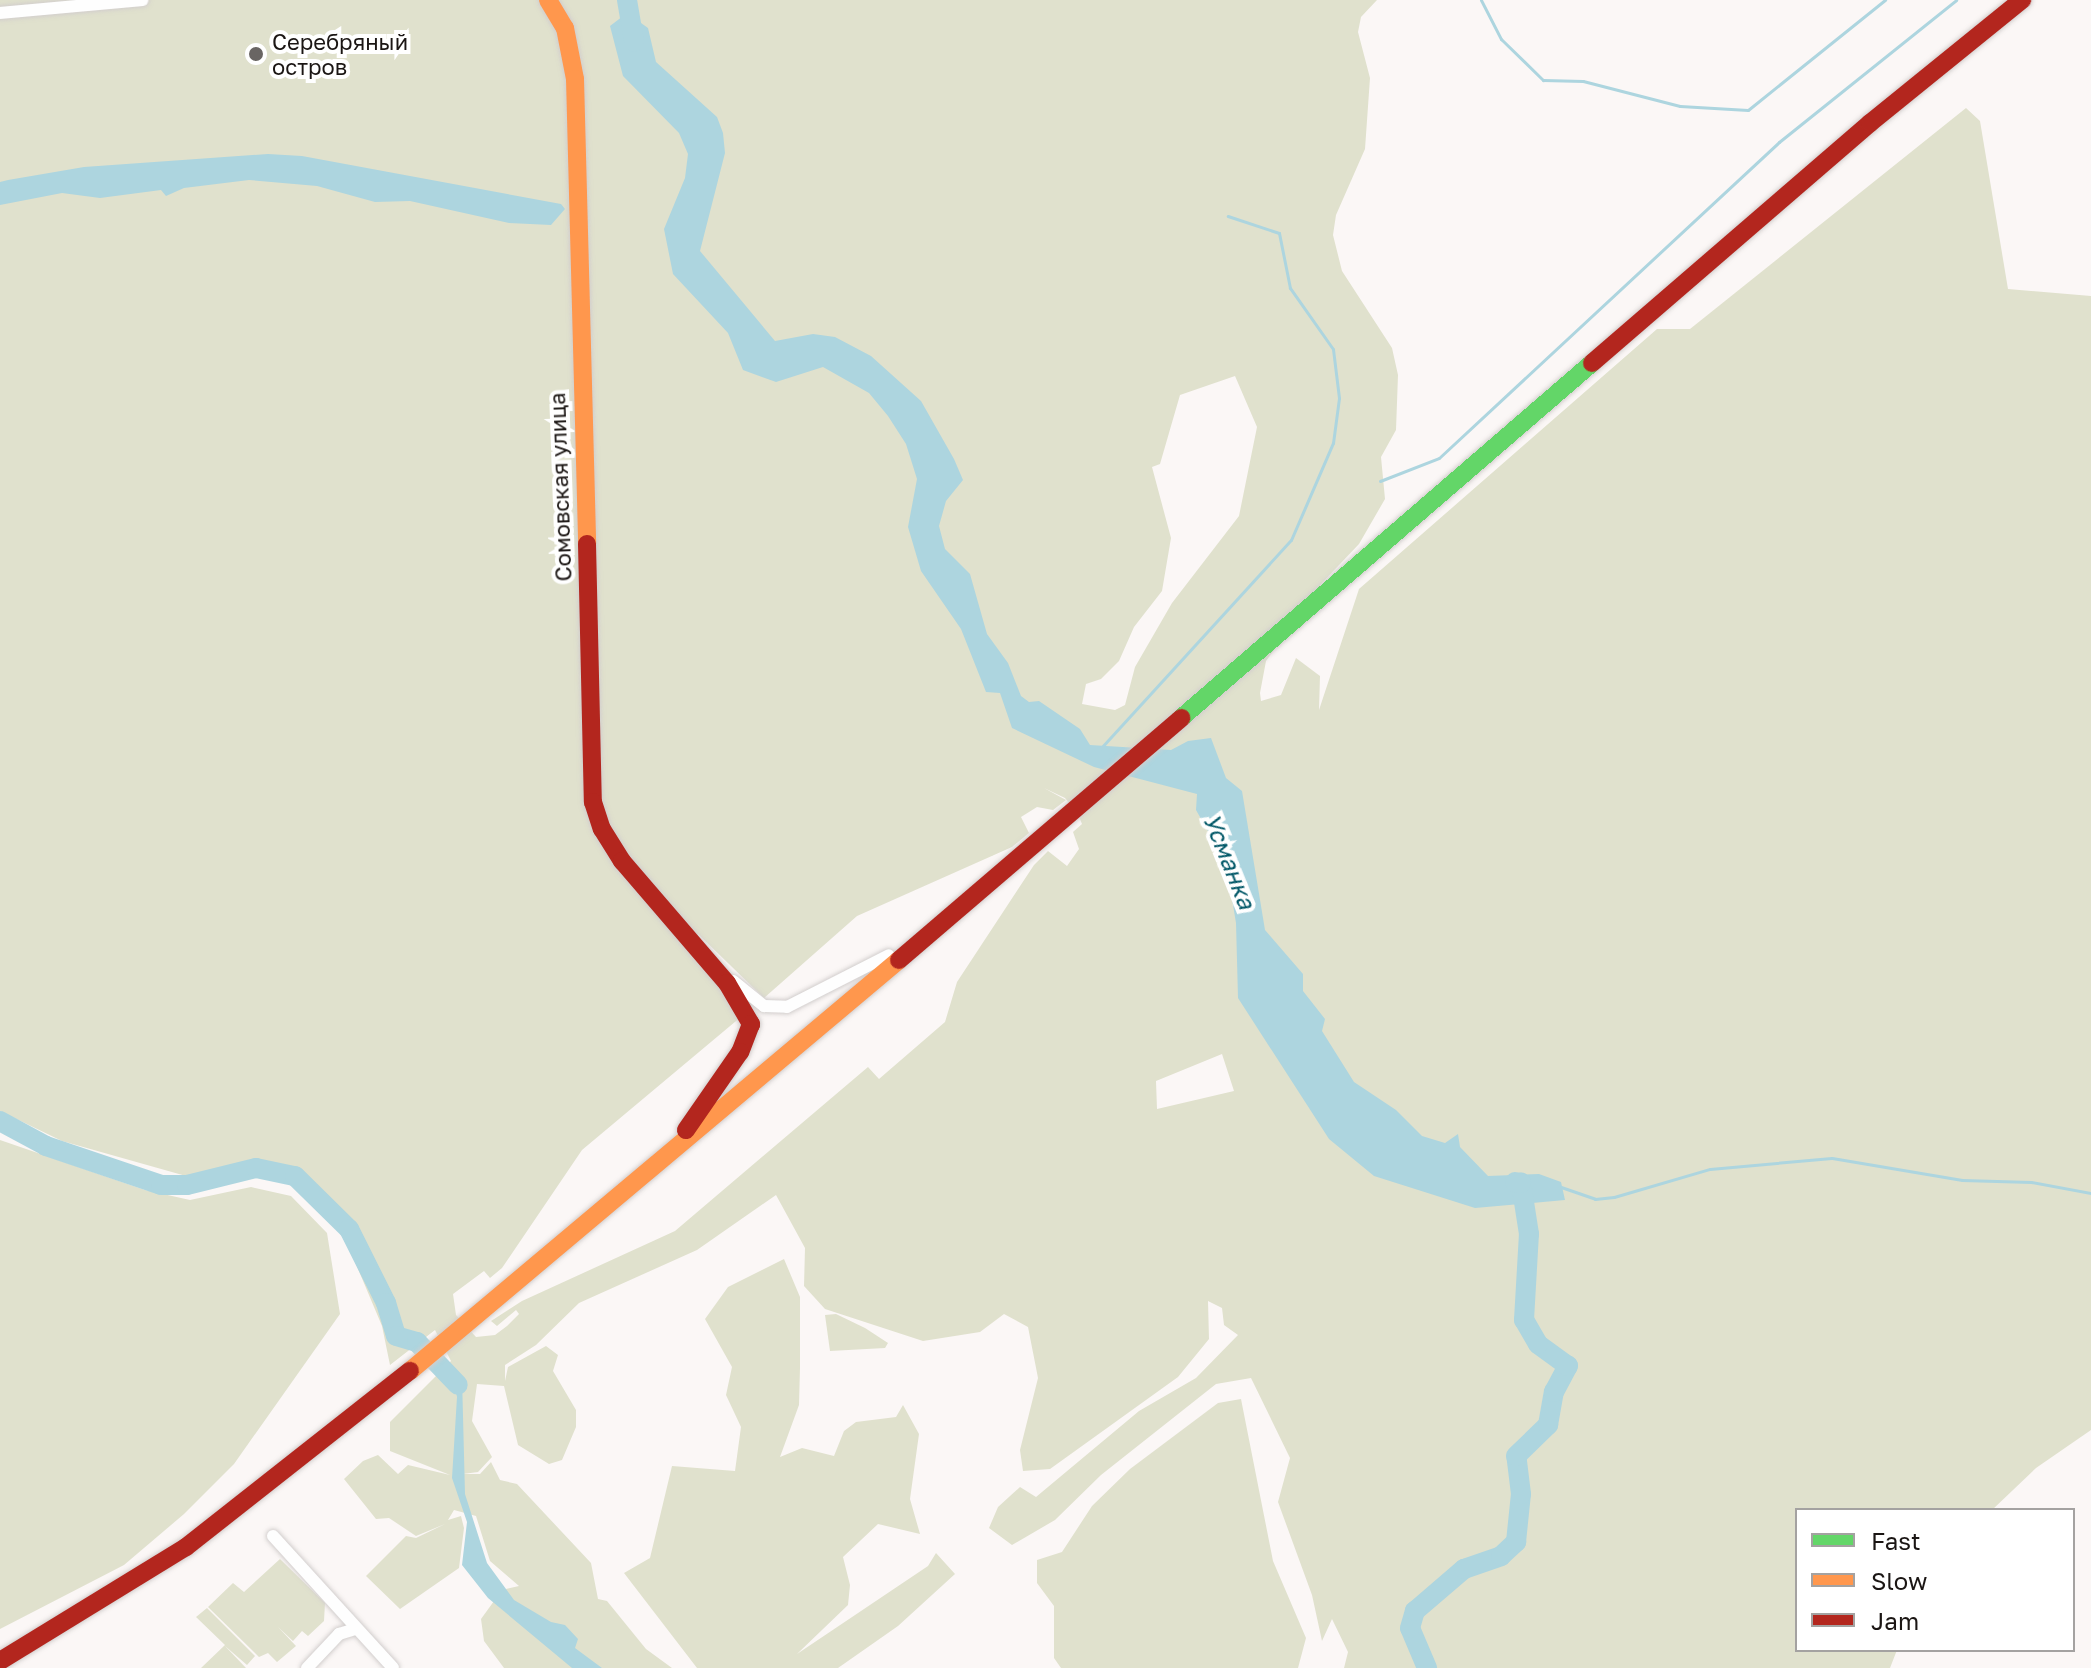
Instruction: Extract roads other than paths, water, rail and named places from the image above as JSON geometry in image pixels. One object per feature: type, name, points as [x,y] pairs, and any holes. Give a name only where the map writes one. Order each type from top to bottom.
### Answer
[{"type":"main road","name":"Сомовская улица","points":[[548,0],[571,44],[576,89],[592,794],[613,847],[748,1013],[751,1029],[718,1087],[659,1165]]},
{"type":"main road","points":[[0,1661],[186,1547],[348,1422],[659,1165],[1671,300],[1870,123],[2022,0]]},
{"type":"street","points":[[3,9],[142,0]]},
{"type":"street","points":[[694,943],[751,998],[781,1008],[847,981],[948,917]]},
{"type":"street","points":[[273,1536],[393,1668]]},
{"type":"street","points":[[307,1668],[339,1634],[355,1629]]},
{"type":"water","points":[[627,13],[648,28],[656,62],[717,117],[723,133],[725,153],[700,251],[775,341],[813,334],[835,337],[871,356],[921,401],[963,480],[946,501],[939,526],[945,549],[970,574],[987,634],[1008,663],[1021,696],[1029,702],[1039,701],[1080,729],[1090,745],[1171,750],[1188,741],[1211,738],[1226,778],[1242,791],[1265,930],[1303,974],[1303,991],[1325,1019],[1322,1031],[1354,1082],[1396,1110],[1422,1136],[1445,1143],[1458,1134],[1460,1147],[1488,1176],[1539,1174],[1561,1182],[1565,1200],[1475,1208],[1374,1176],[1329,1139],[1238,998],[1236,923],[1226,863],[1196,810],[1197,794],[1094,767],[1012,728],[1000,693],[986,692],[961,629],[921,571],[908,527],[917,479],[906,444],[888,416],[869,393],[823,367],[776,382],[743,370],[728,333],[673,274],[664,229],[685,178],[688,154],[679,133],[623,76],[610,26]]},
{"type":"water","points":[[268,154],[302,156],[561,204],[565,209],[551,225],[509,223],[410,201],[375,202],[317,186],[249,180],[184,188],[166,196],[161,190],[100,198],[62,193],[0,205],[0,182],[8,180],[84,167]]},
{"type":"water","points":[[446,1361],[462,1377],[465,1494],[487,1563],[514,1600],[551,1622],[565,1625],[578,1639],[575,1648],[602,1668],[572,1668],[488,1598],[462,1565],[467,1522],[452,1478],[457,1397],[454,1383],[437,1370]]},
{"type":"waterway","name":"Усманка","points":[[627,0],[634,41]]},
{"type":"waterway","points":[[1481,0],[1501,39],[1543,80],[1583,81],[1680,106],[1748,110],[1885,0]]},
{"type":"waterway","points":[[1380,481],[1439,458],[1779,142],[1956,0]]},
{"type":"waterway","points":[[1100,749],[1291,540],[1333,443],[1339,398],[1333,349],[1290,288],[1279,233],[1228,216]]},
{"type":"waterway","points":[[0,1121],[46,1146],[161,1185],[187,1185],[256,1168],[295,1176],[349,1229],[386,1303],[396,1336],[417,1342],[458,1385]]},
{"type":"waterway","points":[[1561,1187],[1595,1199],[1614,1197],[1710,1169],[1832,1158],[1962,1180],[2031,1182],[2091,1193]]},
{"type":"waterway","name":"Усманка","points":[[1427,1668],[1410,1628],[1415,1611],[1464,1569],[1501,1556],[1516,1542],[1521,1494],[1516,1456],[1548,1425],[1554,1392],[1568,1366],[1538,1344],[1524,1320],[1529,1234],[1521,1183],[1515,1182]]},
{"type":"place","name":"Серебряный остров","points":[[256,54]]}]
